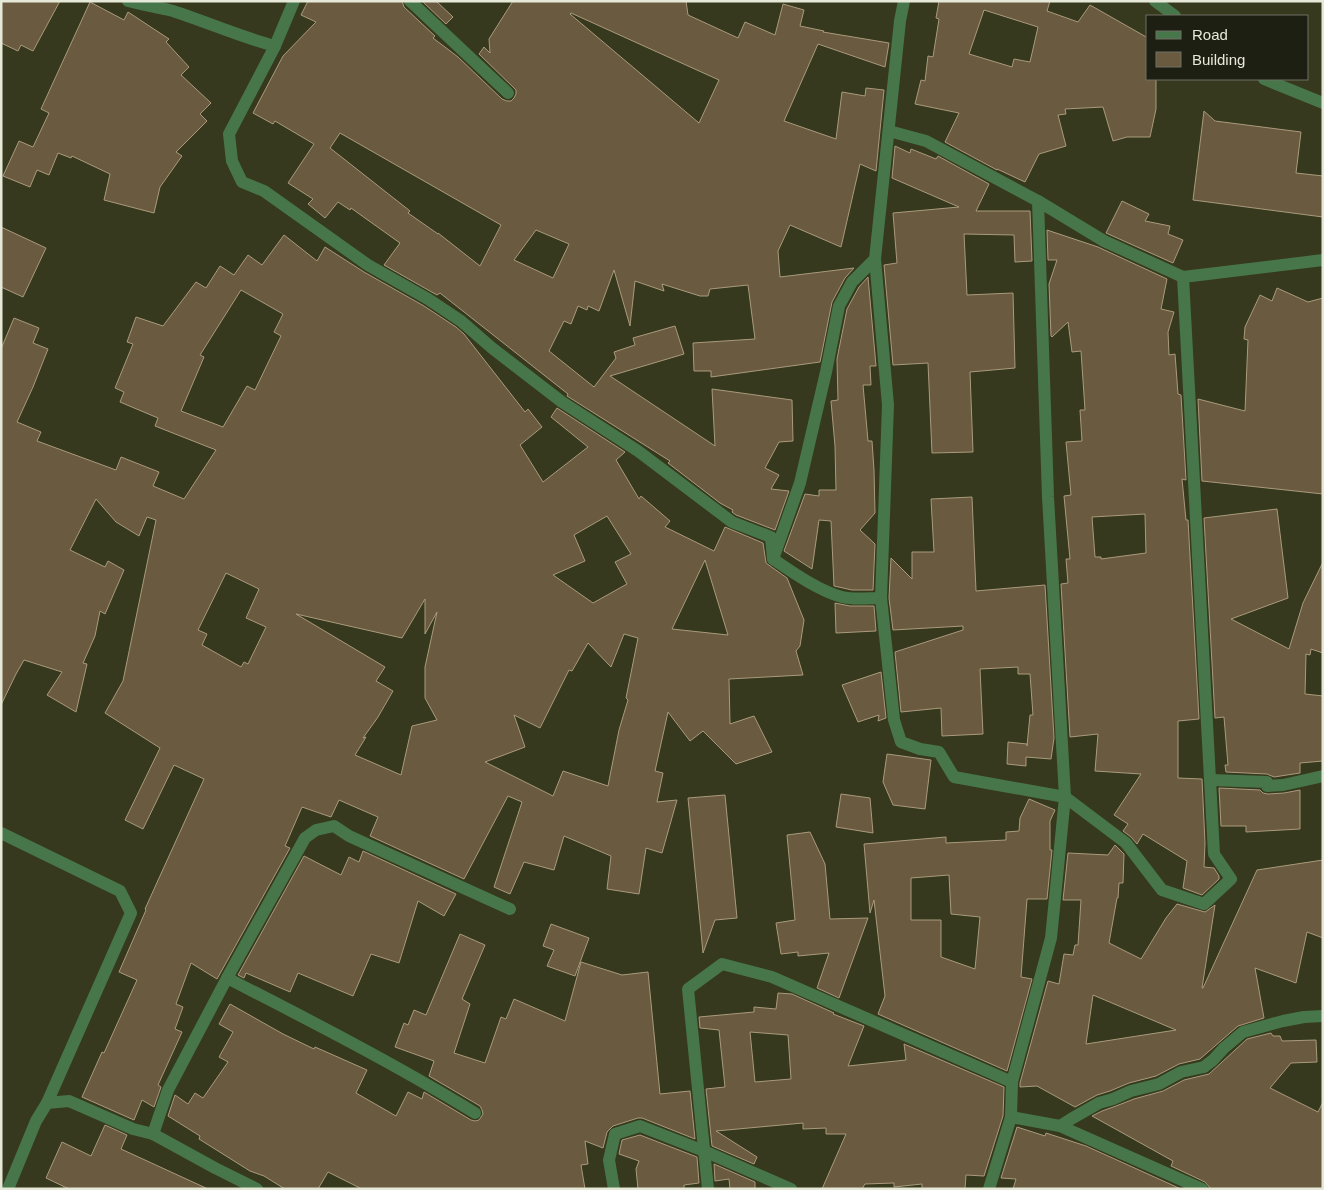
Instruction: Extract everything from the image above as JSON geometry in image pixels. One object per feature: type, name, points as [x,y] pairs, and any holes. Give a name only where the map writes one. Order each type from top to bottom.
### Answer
[{"type":"street","points":[[128,1],[173,11],[232,33],[275,46]]},
{"type":"street","points":[[294,1],[275,46],[229,134],[232,161],[242,182],[264,191],[368,265],[428,299],[461,321],[492,348],[562,402],[638,451],[732,522],[771,538],[773,559]]},
{"type":"street","points":[[410,1],[508,93]]},
{"type":"street","points":[[904,1],[900,21],[875,259],[888,405],[881,598],[894,720],[901,742],[920,749],[939,752],[954,777],[1065,797],[1126,843],[1162,890],[1204,904],[1231,879],[1214,854],[1183,276]]},
{"type":"street","points":[[1154,1],[1174,15]]},
{"type":"street","points":[[1266,80],[1323,104]]},
{"type":"street","points":[[889,131],[926,141],[1038,201],[1104,241],[1183,276],[1323,260]]},
{"type":"street","points":[[989,1189],[1010,1117],[1012,1082],[1051,938],[1065,797],[1048,497],[1038,201]]},
{"type":"street","points":[[773,559],[800,483],[826,372],[839,306],[852,282],[875,259]]},
{"type":"street","points":[[773,559],[797,575],[843,598],[881,598]]},
{"type":"street","points":[[1211,780],[1267,782],[1267,786],[1284,785],[1323,776]]},
{"type":"street","points":[[153,1134],[168,1090],[228,978],[305,838],[316,830],[334,826],[349,836],[510,909]]},
{"type":"street","points":[[1,833],[120,891],[131,913],[47,1103],[36,1121],[8,1189]]},
{"type":"street","points":[[708,1189],[688,989],[722,964],[772,977],[1012,1082]]},
{"type":"street","points":[[228,978],[426,1083],[475,1113]]},
{"type":"street","points":[[1060,1126],[1099,1104],[1131,1091],[1159,1084],[1181,1072],[1204,1067],[1243,1032],[1283,1020],[1323,1016]]},
{"type":"street","points":[[47,1103],[68,1101],[133,1129],[153,1134],[257,1189]]},
{"type":"street","points":[[1010,1117],[1060,1126],[1202,1189]]},
{"type":"street","points":[[614,1189],[609,1160],[615,1134],[640,1126],[704,1151],[791,1189]]},
{"type":"building","points":[[1,1],[60,1],[33,51],[21,45],[18,51],[1,43]]},
{"type":"building","points":[[308,1],[402,1],[404,7],[435,36],[433,38],[458,57],[502,99],[507,101],[511,101],[514,98],[516,90],[479,54],[484,47],[490,53],[489,39],[513,1],[686,1],[688,15],[738,38],[745,22],[775,35],[783,4],[804,10],[800,26],[823,32],[889,43],[885,67],[818,44],[784,121],[836,139],[842,92],[865,96],[866,88],[884,90],[876,171],[860,164],[841,247],[790,225],[778,251],[780,277],[854,268],[845,278],[832,302],[820,362],[711,377],[711,371],[694,371],[693,343],[755,339],[748,285],[710,289],[708,296],[700,296],[662,284],[664,291],[635,281],[630,326],[614,270],[599,311],[588,306],[587,310],[578,306],[571,324],[564,321],[549,351],[594,387],[616,358],[614,352],[635,345],[633,338],[675,326],[684,354],[610,376],[715,446],[712,389],[792,400],[793,441],[779,442],[765,468],[779,475],[771,489],[789,491],[775,530],[736,515],[732,512],[733,510],[720,503],[668,463],[670,461],[567,396],[568,394],[440,293],[437,295],[384,265],[400,243],[351,208],[350,210],[338,202],[325,218],[308,204],[313,199],[288,183],[314,144],[275,121],[273,124],[253,113],[283,56],[316,22],[301,15]],"holes":[[[570,14],[719,80],[699,123]],[[340,133],[501,225],[480,266],[438,233],[408,213],[410,211],[330,148]],[[536,230],[569,244],[553,278],[514,260]]]},
{"type":"building","points":[[422,1],[436,1],[453,17],[446,24]]},
{"type":"building","points":[[939,1],[1050,1],[1047,11],[1078,22],[1090,5],[1146,37],[1146,80],[1156,80],[1156,109],[1150,137],[1127,137],[1113,141],[1103,107],[1065,109],[1066,114],[1058,115],[1066,146],[1039,154],[1025,182],[997,170],[945,142],[959,113],[915,104],[921,80],[925,81],[928,56],[933,57],[939,19],[936,18]],"holes":[[[984,10],[1038,27],[1030,62],[1014,59],[1012,67],[969,54]]]},
{"type":"building","points":[[90,2],[124,20],[128,12],[169,39],[166,42],[189,67],[181,75],[211,103],[200,114],[207,121],[176,152],[182,156],[160,187],[154,213],[104,200],[110,174],[72,156],[71,158],[58,153],[49,175],[37,170],[30,187],[3,176],[19,141],[33,147],[49,113],[41,109]]},
{"type":"building","points":[[1204,111],[1215,121],[1301,132],[1296,173],[1323,176],[1323,217],[1193,200]]},
{"type":"building","points":[[895,146],[910,153],[911,149],[936,159],[938,156],[989,184],[976,211],[1030,211],[1032,261],[1015,262],[1014,235],[964,234],[967,295],[1013,293],[1015,368],[970,372],[973,452],[932,453],[928,363],[893,365],[884,265],[897,263],[893,213],[959,207],[892,178]]},
{"type":"building","points":[[1122,201],[1149,214],[1145,221],[1170,226],[1168,234],[1183,240],[1173,263],[1106,233]]},
{"type":"building","points":[[1,227],[46,248],[23,297],[1,287]]},
{"type":"building","points":[[1047,230],[1098,247],[1167,279],[1161,309],[1174,312],[1168,332],[1169,355],[1175,354],[1178,394],[1181,395],[1186,480],[1182,479],[1186,520],[1188,520],[1199,719],[1178,721],[1178,778],[1202,779],[1205,843],[1204,867],[1214,868],[1219,876],[1219,879],[1202,895],[1183,888],[1187,861],[1143,834],[1137,844],[1123,831],[1128,824],[1114,815],[1141,774],[1095,771],[1098,734],[1070,737],[1061,584],[1068,583],[1066,559],[1070,559],[1064,496],[1071,495],[1066,442],[1082,441],[1080,410],[1085,410],[1081,351],[1072,352],[1068,322],[1051,336],[1049,284],[1057,260],[1048,260]],"holes":[[[1145,514],[1146,553],[1101,559],[1101,557],[1095,557],[1092,517]]]},
{"type":"building","points":[[284,235],[317,261],[325,247],[456,327],[464,334],[525,412],[528,409],[542,427],[520,445],[543,482],[588,447],[551,417],[557,408],[625,452],[616,460],[639,499],[641,496],[670,521],[665,527],[714,551],[725,527],[763,543],[766,563],[787,578],[804,620],[800,646],[796,651],[803,675],[729,679],[730,724],[754,716],[772,752],[736,764],[703,731],[690,741],[668,712],[655,771],[663,773],[657,802],[677,800],[662,853],[646,848],[639,894],[607,889],[611,856],[564,836],[554,870],[524,862],[510,894],[494,887],[522,802],[508,796],[464,879],[370,836],[378,817],[339,800],[331,817],[302,807],[285,846],[290,848],[217,979],[191,963],[176,1004],[183,1007],[175,1029],[182,1032],[158,1085],[161,1087],[154,1107],[142,1100],[134,1120],[82,1097],[137,980],[119,972],[145,909],[204,779],[174,765],[143,829],[125,820],[160,748],[105,713],[123,681],[156,520],[147,517],[139,536],[116,522],[96,499],[70,550],[105,567],[108,561],[124,570],[105,614],[100,611],[95,636],[83,663],[87,664],[76,712],[47,695],[62,672],[24,660],[1,705],[1,349],[14,318],[39,328],[33,343],[48,349],[17,422],[41,432],[37,441],[116,470],[121,457],[159,472],[153,486],[184,499],[216,450],[155,426],[158,418],[120,402],[124,392],[115,388],[133,344],[127,342],[136,317],[163,326],[196,282],[206,288],[220,266],[234,275],[248,255],[262,265]],"holes":[[[241,290],[283,314],[274,332],[281,336],[255,390],[247,386],[223,427],[181,411],[204,357],[200,355]],[[607,516],[631,554],[615,562],[627,584],[593,603],[553,575],[585,561],[574,535]],[[705,560],[728,635],[672,629]],[[226,573],[259,589],[246,618],[266,627],[248,664],[244,662],[241,667],[202,645],[207,634],[198,630]],[[425,599],[425,634],[437,612],[425,667],[425,698],[437,720],[412,726],[401,775],[355,755],[366,737],[363,738],[393,691],[376,681],[385,667],[296,614],[402,638]],[[624,634],[638,638],[626,698],[628,700],[619,730],[608,786],[563,771],[553,796],[485,762],[525,747],[514,715],[540,728],[569,670],[572,671],[588,643],[611,667]]]},
{"type":"building","points":[[868,277],[876,366],[870,366],[871,385],[863,385],[868,441],[872,441],[875,513],[860,530],[875,544],[873,590],[852,590],[834,586],[831,521],[819,520],[812,569],[784,551],[805,494],[819,496],[819,490],[836,490],[831,401],[838,400],[837,359],[847,309],[859,287]]},
{"type":"building","points":[[1277,288],[1308,302],[1323,298],[1323,494],[1202,481],[1198,399],[1245,411],[1248,340],[1244,339],[1245,327],[1260,295],[1272,301]]},
{"type":"building","points":[[972,497],[976,591],[1045,585],[1054,738],[1051,759],[1026,757],[1026,766],[1007,764],[1008,742],[1027,744],[1027,746],[1030,715],[1033,715],[1030,674],[1018,674],[1018,667],[980,669],[983,734],[942,736],[941,708],[901,712],[895,652],[963,630],[963,626],[893,630],[889,598],[891,558],[912,579],[912,552],[934,552],[931,499]]},
{"type":"building","points":[[1277,509],[1288,598],[1231,619],[1289,649],[1303,603],[1323,562],[1323,653],[1311,649],[1310,655],[1306,654],[1305,694],[1323,696],[1323,761],[1300,763],[1300,773],[1274,777],[1267,774],[1226,772],[1225,765],[1228,765],[1224,717],[1215,718],[1204,518]]},
{"type":"building","points":[[835,603],[850,606],[874,606],[876,631],[836,633]]},
{"type":"building","points":[[881,672],[886,718],[878,721],[879,715],[858,722],[842,685]]},
{"type":"building","points":[[887,754],[931,760],[925,809],[893,805],[883,782]]},
{"type":"building","points":[[1219,788],[1260,790],[1268,794],[1300,790],[1300,829],[1246,832],[1246,826],[1221,826]]},
{"type":"building","points":[[841,794],[870,798],[873,833],[836,827]]},
{"type":"building","points":[[725,795],[737,918],[715,920],[703,953],[688,798]]},
{"type":"building","points":[[1029,799],[1055,810],[1050,821],[1050,850],[1052,850],[1047,899],[1027,899],[1021,977],[1032,979],[1007,1071],[878,1014],[885,996],[874,900],[870,913],[864,844],[946,837],[946,843],[1006,840],[1006,832],[1019,831],[1020,818]],"holes":[[[949,875],[951,914],[980,917],[975,969],[941,957],[941,920],[911,920],[911,878]]]},
{"type":"building","points":[[810,832],[825,864],[830,919],[868,918],[839,998],[817,988],[829,953],[798,956],[798,952],[781,954],[776,923],[795,920],[787,835]]},
{"type":"building","points":[[1115,845],[1124,854],[1123,883],[1119,883],[1109,943],[1141,959],[1166,918],[1177,904],[1205,912],[1215,905],[1202,988],[1257,870],[1323,860],[1323,938],[1307,932],[1296,983],[1255,968],[1264,1018],[1238,1026],[1200,1059],[1179,1064],[1156,1076],[1129,1083],[1097,1095],[1075,1107],[1037,1086],[1020,1087],[1020,1083],[1048,981],[1059,984],[1064,954],[1073,955],[1075,945],[1078,945],[1081,900],[1063,900],[1068,853],[1108,855]],"holes":[[[1093,995],[1176,1030],[1086,1044]]]},
{"type":"building","points":[[363,851],[456,894],[444,916],[418,901],[399,963],[371,954],[353,996],[298,973],[290,992],[246,973],[244,978],[238,975],[304,856],[341,875],[349,857],[359,862]]},
{"type":"building","points":[[551,924],[589,938],[575,976],[547,966],[554,950],[543,946]]},
{"type":"building","points":[[460,934],[485,945],[462,999],[470,1004],[454,1053],[485,1063],[501,1017],[506,1019],[514,999],[565,1021],[581,962],[622,975],[648,972],[660,1094],[690,1091],[695,1139],[642,1118],[613,1126],[607,1132],[603,1148],[585,1141],[588,1164],[581,1165],[585,1189],[362,1189],[328,1172],[318,1189],[285,1189],[264,1176],[250,1171],[199,1139],[200,1136],[168,1116],[175,1095],[188,1104],[195,1093],[203,1098],[228,1062],[219,1057],[233,1032],[219,1024],[230,1004],[314,1049],[315,1047],[367,1070],[356,1093],[396,1116],[408,1092],[422,1099],[424,1092],[471,1120],[479,1120],[483,1114],[480,1106],[429,1076],[434,1061],[395,1047],[404,1023],[408,1025],[414,1010],[426,1015]]},
{"type":"building","points":[[778,993],[792,994],[833,1014],[864,1026],[848,1066],[906,1060],[904,1044],[1004,1087],[1003,1116],[984,1176],[966,1175],[965,1189],[922,1189],[922,1184],[894,1187],[894,1183],[865,1184],[862,1189],[822,1189],[846,1134],[826,1134],[826,1128],[803,1129],[803,1123],[716,1131],[757,1157],[754,1164],[712,1146],[706,1089],[725,1087],[719,1030],[700,1028],[699,1017],[754,1012],[754,1007],[776,1009]],"holes":[[[750,1032],[788,1035],[791,1079],[755,1082]]]},
{"type":"building","points":[[1271,1033],[1273,1036],[1280,1036],[1282,1041],[1316,1040],[1317,1062],[1291,1063],[1270,1088],[1318,1112],[1323,1102],[1323,1189],[1211,1189],[1205,1182],[1171,1166],[1173,1161],[1092,1116],[1134,1099],[1163,1091],[1184,1080],[1209,1074],[1247,1039]]},
{"type":"building","points":[[105,1125],[127,1135],[121,1149],[208,1189],[69,1189],[46,1178],[62,1142],[91,1156]]},
{"type":"building","points":[[1017,1127],[1045,1136],[1046,1133],[1086,1146],[1181,1189],[1013,1189],[1016,1179],[1001,1178]]},
{"type":"building","points":[[640,1135],[697,1157],[699,1183],[684,1185],[684,1189],[638,1189],[636,1169],[639,1161],[619,1154],[622,1140]]},
{"type":"building","points":[[714,1164],[755,1182],[755,1189],[730,1189],[729,1179],[715,1181]]}]
